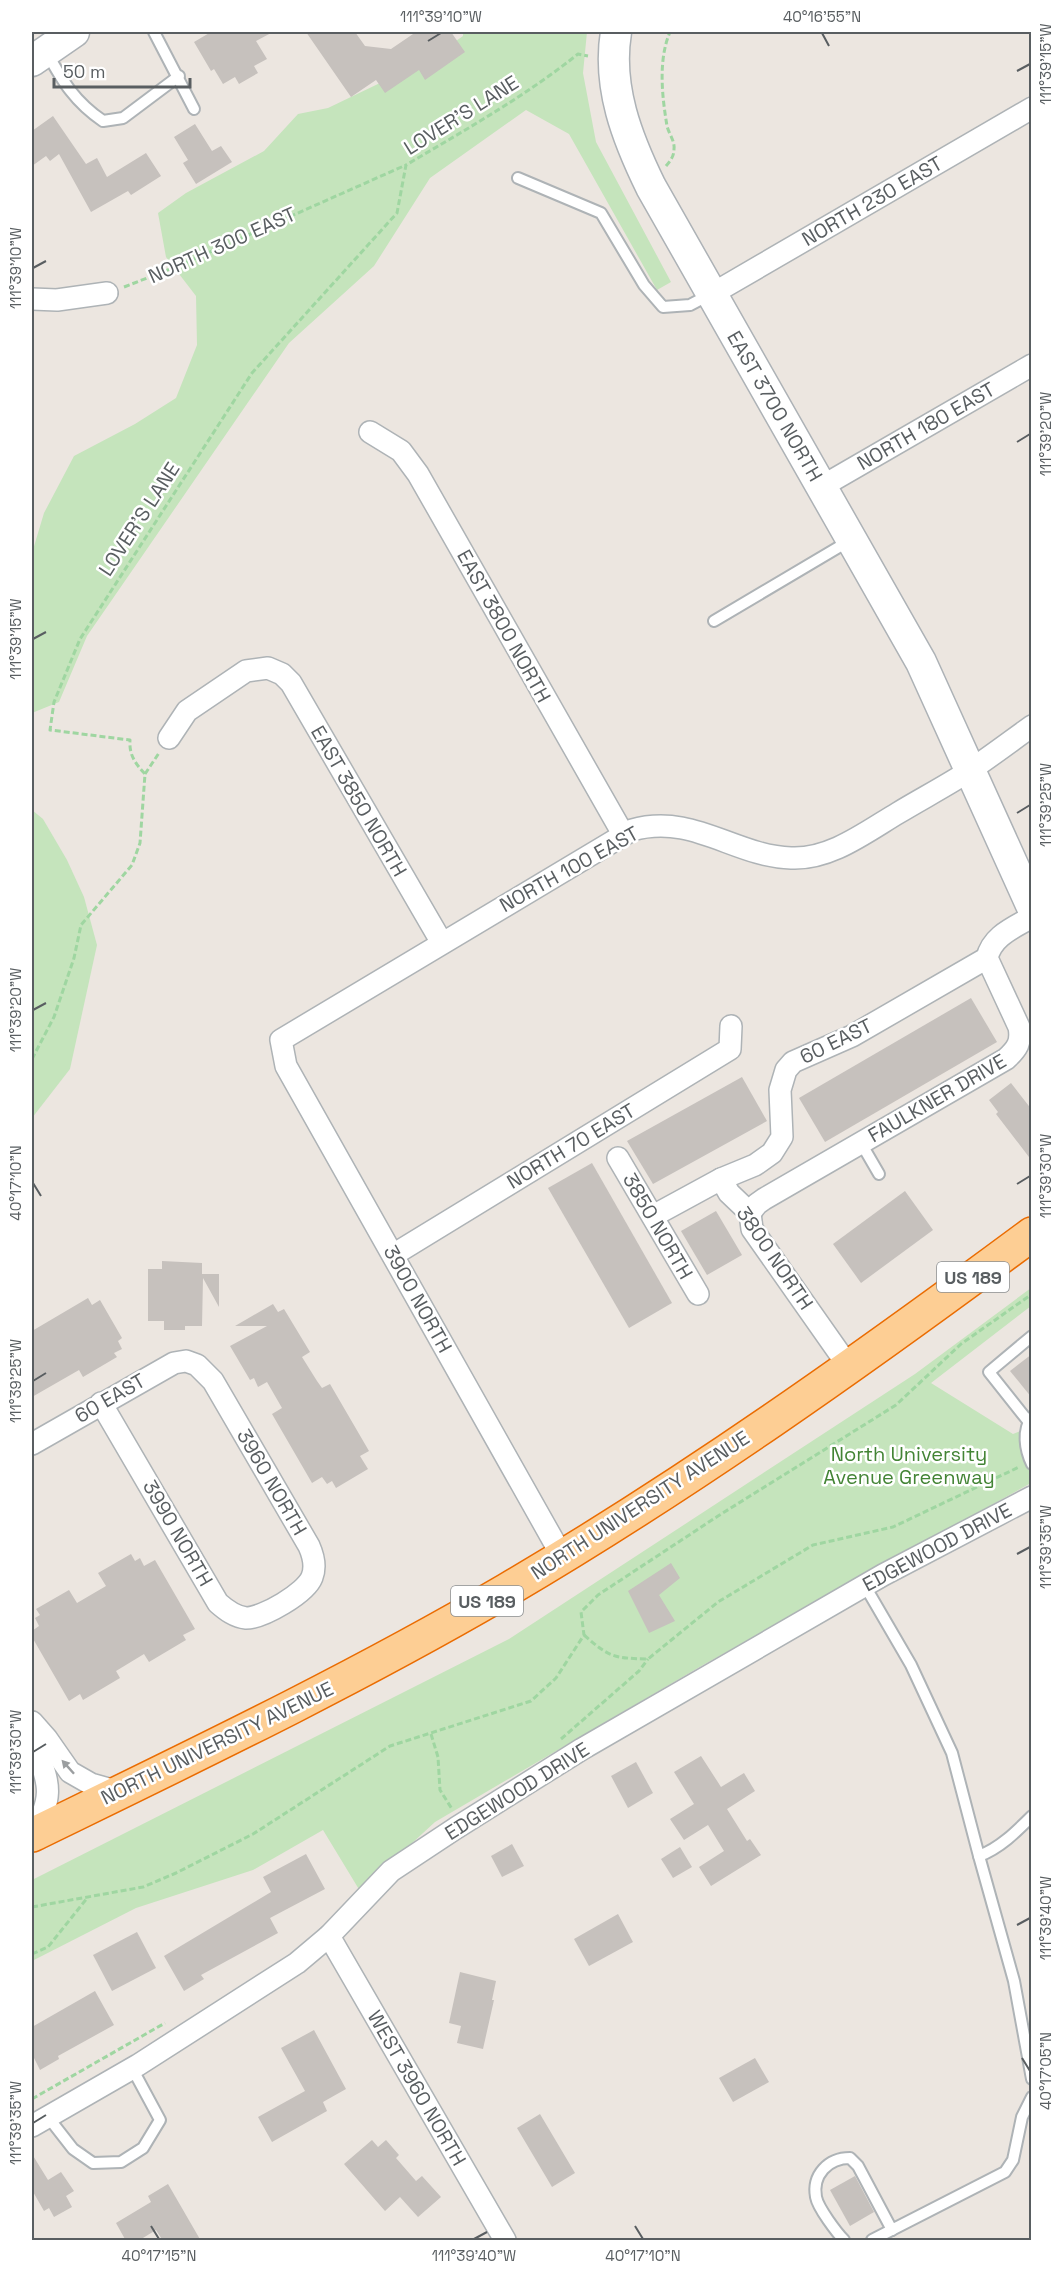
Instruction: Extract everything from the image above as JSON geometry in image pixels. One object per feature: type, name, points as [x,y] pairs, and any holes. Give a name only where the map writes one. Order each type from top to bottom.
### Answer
[{"type":"highway","name":"NORTH UNIVERSITY AVENUE","points":[[32,1835],[336,1684],[497,1596],[700,1470],[849,1367],[1032,1234]]},
{"type":"main road","points":[[39,56],[74,32]]},
{"type":"main road","name":"EAST 3700 NORTH","points":[[616,32],[614,67],[616,86],[631,146],[651,187],[921,662],[1032,907]]},
{"type":"street","name":"NORTH 230 EAST","points":[[712,294],[1032,108]]},
{"type":"street","points":[[32,299],[57,300],[107,294]]},
{"type":"street","name":"NORTH 180 EAST","points":[[821,487],[1032,365]]},
{"type":"street","name":"EAST 3800 NORTH","points":[[370,432],[401,451],[418,474],[623,834]]},
{"type":"street","name":"EAST 3850 NORTH","points":[[169,738],[187,711],[246,671],[268,668],[282,674],[291,683],[442,943]]},
{"type":"street","name":"NORTH 100 EAST","points":[[281,1040],[623,834],[649,826],[665,825],[686,828],[767,855],[791,859],[812,857],[847,843],[969,771],[1032,726]]},
{"type":"street","points":[[987,958],[989,949],[1000,936],[1032,918]]},
{"type":"street","name":"FAULKNER DRIVE","points":[[750,1213],[764,1199],[996,1065],[1014,1052],[1021,1037],[1019,1027],[987,958]]},
{"type":"street","name":"60 EAST","points":[[653,1216],[721,1179],[764,1160],[779,1145],[783,1127],[780,1090],[786,1070],[793,1062],[852,1036],[987,958]]},
{"type":"street","name":"NORTH 70 EAST","points":[[393,1255],[730,1049],[731,1026]]},
{"type":"street","name":"3900 NORTH","points":[[281,1040],[286,1066],[562,1556]]},
{"type":"street","name":"3850 NORTH","points":[[618,1158],[698,1294]]},
{"type":"street","name":"3800 NORTH","points":[[721,1179],[729,1193],[750,1213],[752,1229],[849,1367]]},
{"type":"street","name":"60 EAST","points":[[32,1444],[167,1365],[180,1361],[191,1363]]},
{"type":"street","name":"3960 NORTH","points":[[191,1363],[203,1369],[213,1381],[312,1553],[314,1562],[312,1577],[299,1592],[281,1603]]},
{"type":"street","name":"3990 NORTH","points":[[101,1403],[218,1603],[231,1613],[245,1618],[261,1615],[281,1603]]},
{"type":"street","name":"EDGEWOOD DRIVE","points":[[40,2121],[132,2068],[297,1963],[329,1936],[391,1871],[456,1828],[582,1749],[865,1586],[1032,1497]]},
{"type":"street","points":[[32,1722],[70,1772],[91,1784],[119,1792]]},
{"type":"street","points":[[32,1731],[48,1783],[45,1806],[32,1835]]},
{"type":"street","name":"WEST 3960 NORTH","points":[[329,1936],[505,2241]]},
{"type":"lane","points":[[154,32],[194,109]]},
{"type":"lane","points":[[39,56],[86,109],[103,121],[123,118],[178,76]]},
{"type":"lane","points":[[518,178],[601,213],[644,285],[663,307],[690,305],[712,294]]},
{"type":"lane","points":[[714,621],[852,540]]},
{"type":"lane","points":[[861,1143],[879,1174]]},
{"type":"lane","points":[[1031,1463],[1026,1440],[1030,1419],[989,1372],[1032,1336]]},
{"type":"lane","points":[[865,1586],[911,1665],[952,1754],[1014,1981],[1032,2079]]},
{"type":"lane","points":[[979,1856],[1003,1843],[1032,1816]]},
{"type":"lane","points":[[40,2121],[93,2163],[121,2163],[143,2148],[160,2120],[132,2068]]},
{"type":"lane","points":[[872,2241],[1005,2172],[1012,2160],[1022,2117],[1032,2097]]},
{"type":"lane","points":[[844,2241],[816,2198],[817,2176],[838,2158],[850,2158],[858,2166],[892,2230]]},
{"type":"path","points":[[665,167],[673,158],[675,146],[668,128],[663,80],[663,57],[670,32]]},
{"type":"path","name":"LOVER'S LANE","points":[[145,774],[135,763],[129,749],[130,740],[51,730],[54,702],[80,639],[252,373],[397,213],[406,165],[497,111],[551,76],[578,54],[588,56]]},
{"type":"path","name":"NORTH 300 EAST","points":[[107,294],[183,264],[406,165]]},
{"type":"path","points":[[32,1059],[54,1017],[74,958],[81,925],[132,865],[140,843],[145,774],[169,738]]},
{"type":"path","points":[[32,1907],[143,1887],[253,1834],[390,1746],[531,1701],[556,1678],[584,1635],[581,1612],[598,1596],[718,1516],[896,1405],[961,1344],[1032,1294]]},
{"type":"path","points":[[584,1635],[605,1653],[623,1658],[648,1659],[718,1602],[813,1545],[893,1527],[1031,1463]]},
{"type":"path","points":[[431,1733],[438,1757],[440,1790],[454,1814]]},
{"type":"path","points":[[32,1954],[48,1947],[88,1897]]},
{"type":"green space","points":[[463,32],[587,32],[583,73],[596,142],[671,282],[657,290],[569,134],[526,110],[430,178],[374,266],[289,343],[87,636],[59,702],[32,713],[32,553],[44,513],[74,456],[135,424],[176,398],[197,345],[196,296],[166,257],[158,213],[186,193],[264,151],[298,114],[328,108],[432,58],[463,36]]},
{"type":"green space","points":[[32,810],[43,819],[67,860],[84,897],[97,945],[70,1069],[32,1118]]},
{"type":"green space","name":"North University Avenue Greenway","points":[[1031,1288],[1031,1306],[931,1383],[1013,1434],[1031,1427],[1031,1483],[703,1665],[435,1822],[360,1891],[323,1830],[253,1870],[136,1908],[32,1961],[32,1880],[509,1639],[915,1374]]},
{"type":"building","points":[[211,32],[273,32],[256,41],[267,59],[254,66],[258,73],[239,84],[235,77],[223,84],[214,69],[211,71],[194,42]]},
{"type":"building","points":[[306,32],[355,32],[365,46],[391,49],[416,32],[451,32],[465,52],[425,80],[419,70],[385,93],[376,80],[351,97]]},
{"type":"building","points":[[53,116],[86,164],[97,158],[107,177],[146,153],[161,176],[131,195],[128,191],[91,212],[59,154],[50,161],[46,156],[32,166],[32,131]]},
{"type":"building","points":[[195,124],[212,151],[221,146],[232,162],[196,184],[183,163],[188,160],[174,137]]},
{"type":"building","points":[[971,998],[997,1042],[825,1142],[799,1098]]},
{"type":"building","points":[[742,1077],[767,1121],[653,1184],[627,1141]]},
{"type":"building","points":[[1011,1083],[1032,1110],[1032,1161],[996,1114],[998,1112],[989,1100]]},
{"type":"building","points":[[592,1163],[672,1303],[629,1328],[548,1188]]},
{"type":"building","points":[[905,1191],[933,1230],[861,1283],[833,1244]]},
{"type":"building","points":[[716,1211],[742,1255],[707,1275],[681,1231]]},
{"type":"building","points":[[162,1261],[202,1263],[202,1274],[219,1274],[219,1307],[203,1278],[202,1326],[185,1326],[185,1330],[164,1330],[164,1321],[148,1321],[148,1269],[162,1269]]},
{"type":"building","points":[[88,1298],[92,1305],[100,1300],[122,1338],[118,1341],[122,1349],[114,1353],[117,1357],[83,1377],[79,1370],[32,1397],[32,1331]]},
{"type":"building","points":[[273,1304],[278,1312],[284,1309],[310,1352],[302,1357],[322,1388],[330,1384],[369,1451],[360,1456],[368,1469],[336,1488],[332,1481],[327,1484],[322,1477],[312,1483],[272,1414],[282,1408],[267,1382],[258,1387],[254,1378],[250,1380],[230,1346],[267,1326],[235,1326]]},
{"type":"building","points":[[1032,1354],[1032,1398],[1010,1371]]},
{"type":"building","points":[[131,1554],[135,1561],[140,1558],[144,1566],[155,1560],[195,1629],[183,1635],[186,1640],[149,1662],[144,1654],[116,1671],[120,1678],[83,1700],[80,1694],[69,1701],[32,1637],[32,1631],[39,1626],[35,1618],[40,1615],[36,1609],[69,1590],[77,1603],[106,1586],[98,1573]]},
{"type":"building","points":[[671,1563],[680,1578],[659,1595],[675,1621],[649,1633],[628,1591]]},
{"type":"building","points":[[701,1756],[721,1787],[744,1773],[755,1791],[727,1809],[747,1841],[750,1839],[761,1855],[711,1886],[699,1867],[724,1851],[708,1825],[684,1840],[670,1819],[694,1804],[674,1772]]},
{"type":"building","points":[[636,1762],[653,1793],[628,1808],[611,1776]]},
{"type":"building","points":[[512,1844],[524,1866],[502,1877],[491,1856]]},
{"type":"building","points":[[680,1847],[692,1867],[673,1878],[661,1859]]},
{"type":"building","points":[[306,1854],[325,1889],[270,1918],[278,1933],[201,1975],[204,1979],[184,1991],[164,1956],[271,1892],[263,1877]]},
{"type":"building","points":[[618,1914],[633,1942],[589,1966],[574,1939]]},
{"type":"building","points":[[137,1932],[156,1968],[112,1991],[93,1955]]},
{"type":"building","points":[[460,1972],[496,1981],[483,2049],[457,2043],[461,2026],[449,2023]]},
{"type":"building","points":[[95,1991],[114,2025],[58,2056],[59,2059],[40,2070],[32,2054],[32,2027]]},
{"type":"building","points":[[314,2030],[346,2089],[323,2102],[327,2111],[272,2142],[258,2117],[305,2091],[281,2048]]},
{"type":"building","points":[[755,2058],[769,2082],[733,2102],[719,2078]]},
{"type":"building","points":[[540,2114],[575,2173],[552,2187],[517,2128]]},
{"type":"building","points":[[372,2140],[378,2147],[386,2140],[399,2155],[396,2158],[416,2181],[422,2176],[441,2197],[418,2217],[400,2197],[385,2211],[344,2164]]},
{"type":"building","points":[[32,2154],[48,2180],[61,2172],[74,2191],[66,2196],[72,2207],[54,2217],[49,2208],[44,2211],[32,2190]]},
{"type":"building","points":[[855,2176],[874,2212],[850,2226],[830,2190]]},
{"type":"building","points":[[168,2184],[201,2241],[163,2241],[156,2230],[138,2241],[126,2241],[116,2223],[151,2202],[148,2196]]}]
